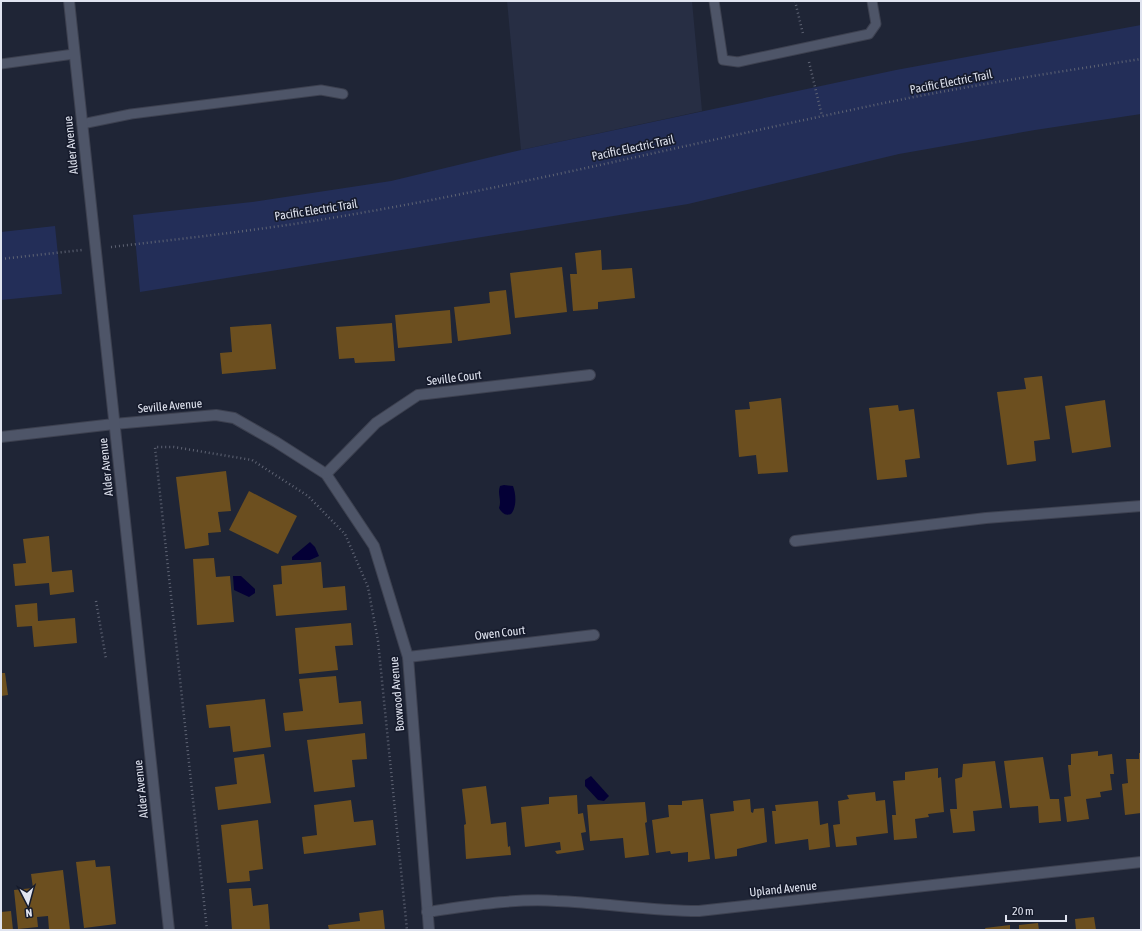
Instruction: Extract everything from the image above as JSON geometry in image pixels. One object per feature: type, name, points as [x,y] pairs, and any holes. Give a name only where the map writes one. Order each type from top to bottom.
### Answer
[{"type":"street","name":"Alder Avenue","points":[[69,1],[169,930]]},
{"type":"street","name":"Seville Court","points":[[326,474],[376,423],[418,395],[590,375]]},
{"type":"street","name":"Seville Avenue","points":[[1,437],[114,424],[216,415],[234,418],[276,442],[326,474]]},
{"type":"street","name":"Boxwood Avenue","points":[[326,474],[374,546],[408,657],[429,930]]},
{"type":"street","points":[[795,541],[986,518],[1141,506]]},
{"type":"street","name":"Owen Court","points":[[408,657],[594,635]]},
{"type":"street","name":"Upland Avenue","points":[[427,912],[521,901],[556,900],[640,909],[699,911],[1141,862]]},
{"type":"lane","points":[[714,1],[723,60],[738,62],[869,34],[876,24],[872,1]]},
{"type":"lane","points":[[1,64],[74,54]]},
{"type":"lane","points":[[82,124],[131,114],[321,90],[343,94]]},
{"type":"path","name":"Pacific Electric Trail","points":[[128,245],[294,224],[438,198],[579,170],[853,109],[1005,80],[1141,59]]},
{"type":"path","points":[[1,259],[63,252]]},
{"type":"path","points":[[207,930],[155,447],[174,447],[252,460],[308,496],[345,534],[368,587],[378,641],[407,930]]},
{"type":"path","points":[[96,601],[106,659]]},
{"type":"shaded area","points":[[507,1],[692,1],[702,111],[521,150]]},
{"type":"shaded area","points":[[1141,25],[1141,114],[1035,130],[899,154],[688,204],[140,292],[133,215],[252,202],[391,181],[521,150],[896,70]]},
{"type":"shaded area","points":[[55,226],[62,294],[1,300],[1,232]]},
{"type":"shaded area","points":[[500,486],[513,486],[515,493],[514,508],[509,515],[504,514],[499,508],[499,489]]},
{"type":"shaded area","points":[[310,542],[315,547],[319,556],[310,560],[292,560],[292,557]]},
{"type":"shaded area","points":[[233,576],[241,576],[255,589],[255,593],[249,597],[234,590]]},
{"type":"shaded area","points":[[591,776],[609,796],[604,801],[598,800],[585,786],[585,780]]},
{"type":"building","points":[[601,250],[602,270],[632,268],[635,298],[598,302],[598,309],[573,311],[570,274],[577,274],[575,253]]},
{"type":"building","points":[[562,267],[567,312],[515,318],[510,273]]},
{"type":"building","points":[[506,290],[511,334],[458,341],[454,307],[490,303],[489,292]]},
{"type":"building","points":[[450,310],[452,343],[398,348],[395,315]]},
{"type":"building","points":[[392,323],[395,361],[355,363],[354,358],[339,359],[336,327]]},
{"type":"building","points":[[271,324],[276,369],[222,374],[220,353],[232,352],[230,327]]},
{"type":"building","points":[[1042,376],[1050,439],[1034,441],[1036,461],[1007,465],[997,392],[1026,389],[1024,378]]},
{"type":"building","points":[[781,398],[788,472],[758,474],[756,455],[739,457],[735,410],[750,409],[749,402]]},
{"type":"building","points":[[1105,400],[1111,447],[1072,453],[1065,406]]},
{"type":"building","points":[[898,405],[899,411],[914,409],[920,458],[905,460],[907,477],[877,480],[869,408]]},
{"type":"building","points":[[226,471],[231,511],[218,512],[221,532],[208,533],[209,545],[185,549],[176,477]]},
{"type":"building","points":[[249,491],[297,516],[278,554],[229,530]]},
{"type":"building","points":[[49,536],[52,572],[72,570],[74,592],[50,595],[49,583],[15,586],[13,564],[26,563],[23,539]]},
{"type":"building","points":[[214,558],[216,577],[230,576],[234,622],[197,625],[193,559]]},
{"type":"building","points":[[321,562],[323,588],[345,586],[347,610],[276,616],[273,585],[282,584],[281,566]]},
{"type":"building","points":[[37,603],[38,621],[75,618],[77,643],[34,647],[32,626],[17,627],[15,605]]},
{"type":"building","points":[[351,623],[353,645],[335,646],[338,670],[299,674],[295,628]]},
{"type":"building","points":[[1,673],[5,673],[8,695],[1,696]]},
{"type":"building","points":[[336,676],[339,703],[361,701],[363,724],[285,731],[283,713],[303,711],[299,679]]},
{"type":"building","points":[[265,699],[271,747],[233,752],[230,726],[209,728],[206,705]]},
{"type":"building","points":[[365,733],[367,759],[352,760],[355,787],[314,792],[307,740]]},
{"type":"building","points":[[1098,751],[1098,756],[1112,754],[1114,774],[1110,774],[1112,790],[1100,792],[1101,797],[1086,799],[1089,819],[1067,822],[1064,797],[1071,796],[1068,765],[1071,765],[1071,754]]},
{"type":"building","points":[[1139,753],[1141,753],[1141,813],[1125,815],[1122,784],[1128,783],[1126,759],[1139,759]]},
{"type":"building","points":[[264,754],[271,803],[218,810],[215,787],[237,784],[234,758]]},
{"type":"building","points":[[1043,757],[1050,799],[1059,799],[1061,821],[1039,823],[1038,806],[1010,808],[1004,761]]},
{"type":"building","points":[[995,761],[1002,808],[973,811],[975,831],[953,833],[950,809],[957,809],[955,779],[962,777],[963,764]]},
{"type":"building","points":[[938,768],[938,778],[941,777],[944,812],[928,814],[929,817],[915,819],[917,838],[894,840],[892,815],[896,815],[893,781],[905,780],[905,772]]},
{"type":"building","points":[[486,786],[491,824],[506,822],[508,847],[510,846],[511,855],[466,859],[464,825],[466,824],[462,789]]},
{"type":"building","points":[[875,792],[876,801],[885,800],[888,833],[856,837],[857,845],[836,847],[833,825],[840,824],[838,801],[849,799],[847,795]]},
{"type":"building","points":[[577,795],[578,814],[583,813],[586,832],[581,833],[584,850],[557,854],[555,851],[561,850],[560,842],[525,847],[521,807],[549,804],[549,797]]},
{"type":"building","points":[[703,799],[710,859],[688,862],[688,852],[671,854],[670,851],[656,853],[652,820],[669,817],[668,805],[682,805],[682,801]]},
{"type":"building","points":[[750,799],[751,812],[753,813],[754,809],[764,808],[767,842],[737,849],[737,856],[715,859],[710,814],[734,811],[733,801]]},
{"type":"building","points":[[351,800],[354,822],[373,820],[376,845],[304,854],[302,837],[317,835],[314,805]]},
{"type":"building","points":[[818,801],[820,825],[828,823],[830,847],[809,850],[808,839],[775,844],[772,811],[776,811],[775,805]]},
{"type":"building","points":[[645,802],[647,822],[645,823],[649,855],[625,858],[623,838],[590,841],[587,805]]},
{"type":"building","points":[[258,820],[263,869],[249,871],[250,881],[227,883],[221,825]]},
{"type":"building","points":[[95,860],[96,867],[110,866],[116,924],[84,928],[76,862]]},
{"type":"building","points":[[63,870],[70,930],[49,930],[48,916],[37,917],[38,927],[18,929],[14,890],[33,888],[31,874]]},
{"type":"building","points":[[251,888],[253,906],[268,904],[270,930],[232,930],[229,889]]},
{"type":"building","points":[[383,910],[385,930],[329,930],[328,925],[360,921],[359,913]]},
{"type":"building","points":[[11,911],[13,930],[1,930],[1,912]]},
{"type":"building","points":[[1094,917],[1096,930],[1076,930],[1075,919]]},
{"type":"building","points":[[1038,923],[1039,930],[1019,930],[1019,925]]},
{"type":"building","points":[[1010,925],[1010,930],[986,930],[985,928]]}]
